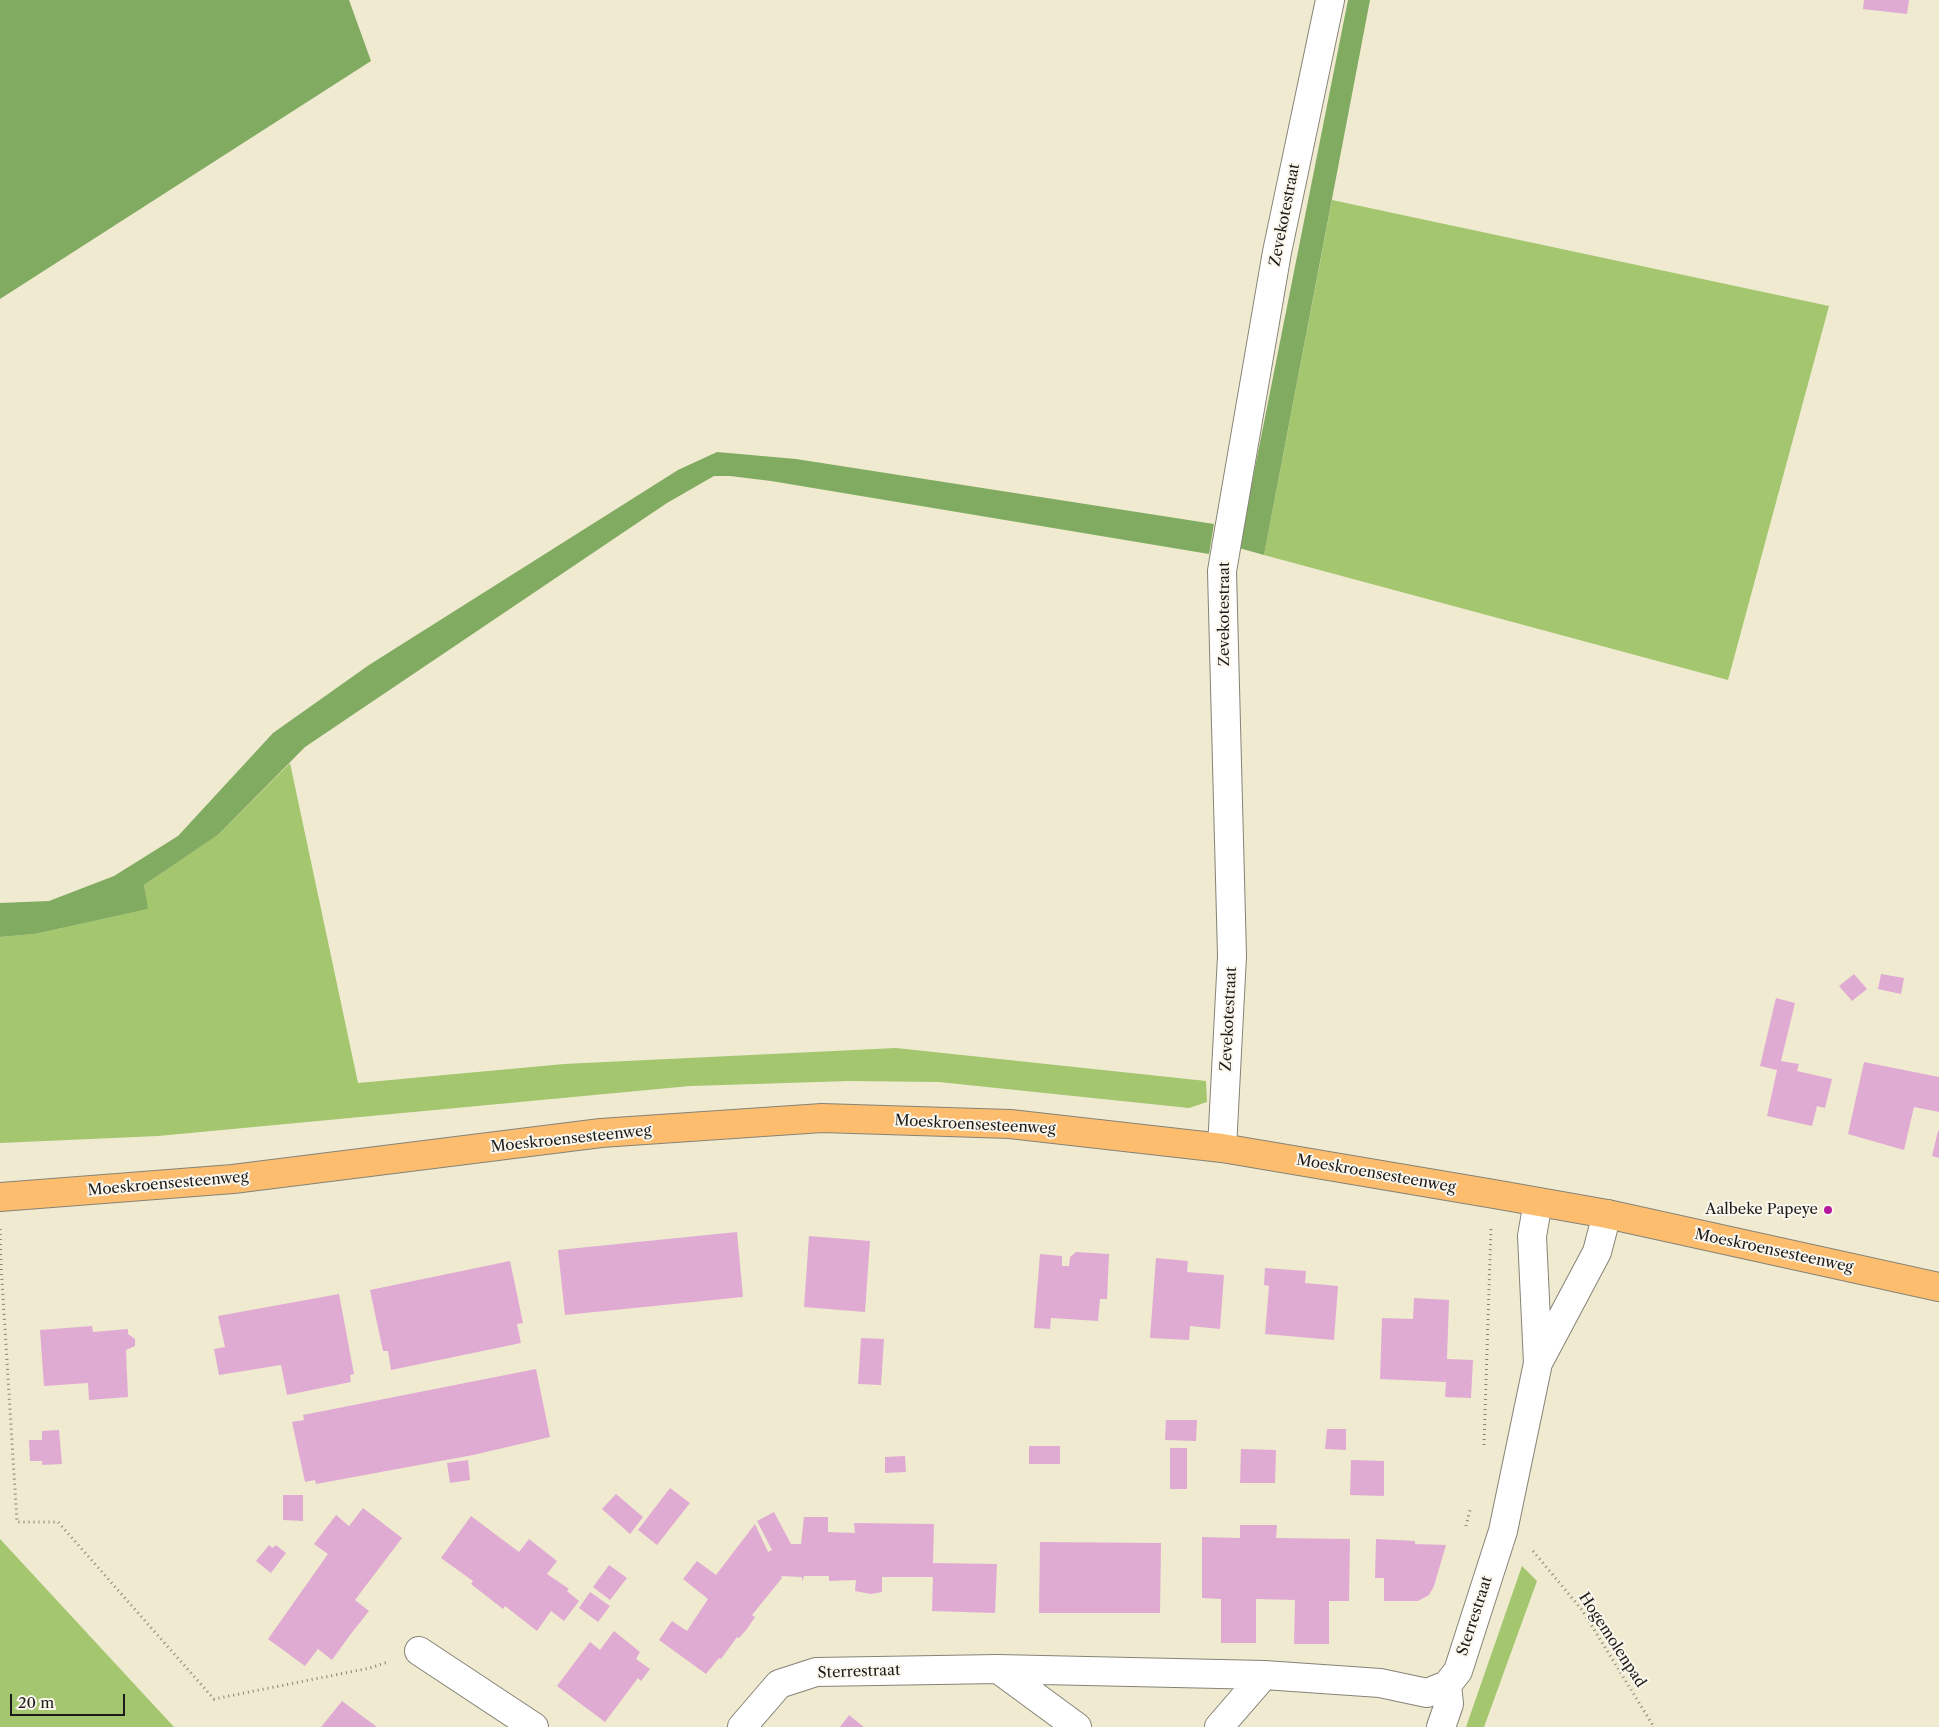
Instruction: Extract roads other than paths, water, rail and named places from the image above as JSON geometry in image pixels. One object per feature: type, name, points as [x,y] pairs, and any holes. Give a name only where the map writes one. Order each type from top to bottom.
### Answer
[{"type":"main road","name":"Moeskroensesteenweg","points":[[0,1197],[234,1179],[601,1133],[822,1118],[1010,1124],[1222,1148],[1494,1194],[1607,1214],[1939,1287]]},
{"type":"street","name":"Zevekotestraat","points":[[1222,1148],[1232,956],[1222,572],[1277,252],[1330,0]]},
{"type":"street","name":"Sterrestraat","points":[[742,1727],[779,1684],[816,1672],[998,1669],[1264,1675],[1380,1683],[1427,1693],[1447,1685],[1458,1671],[1503,1531],[1538,1363],[1532,1236],[1538,1202]]},
{"type":"street","name":"Sterrestraat","points":[[1538,1363],[1597,1252],[1607,1214]]},
{"type":"street","points":[[419,1651],[534,1727]]},
{"type":"street","points":[[998,1669],[1077,1727]]},
{"type":"street","points":[[1219,1727],[1264,1675]]},
{"type":"street","points":[[1441,1727],[1449,1704],[1447,1685]]},
{"type":"place","name":"Aalbeke Papeye","points":[[1828,1210]]}]
